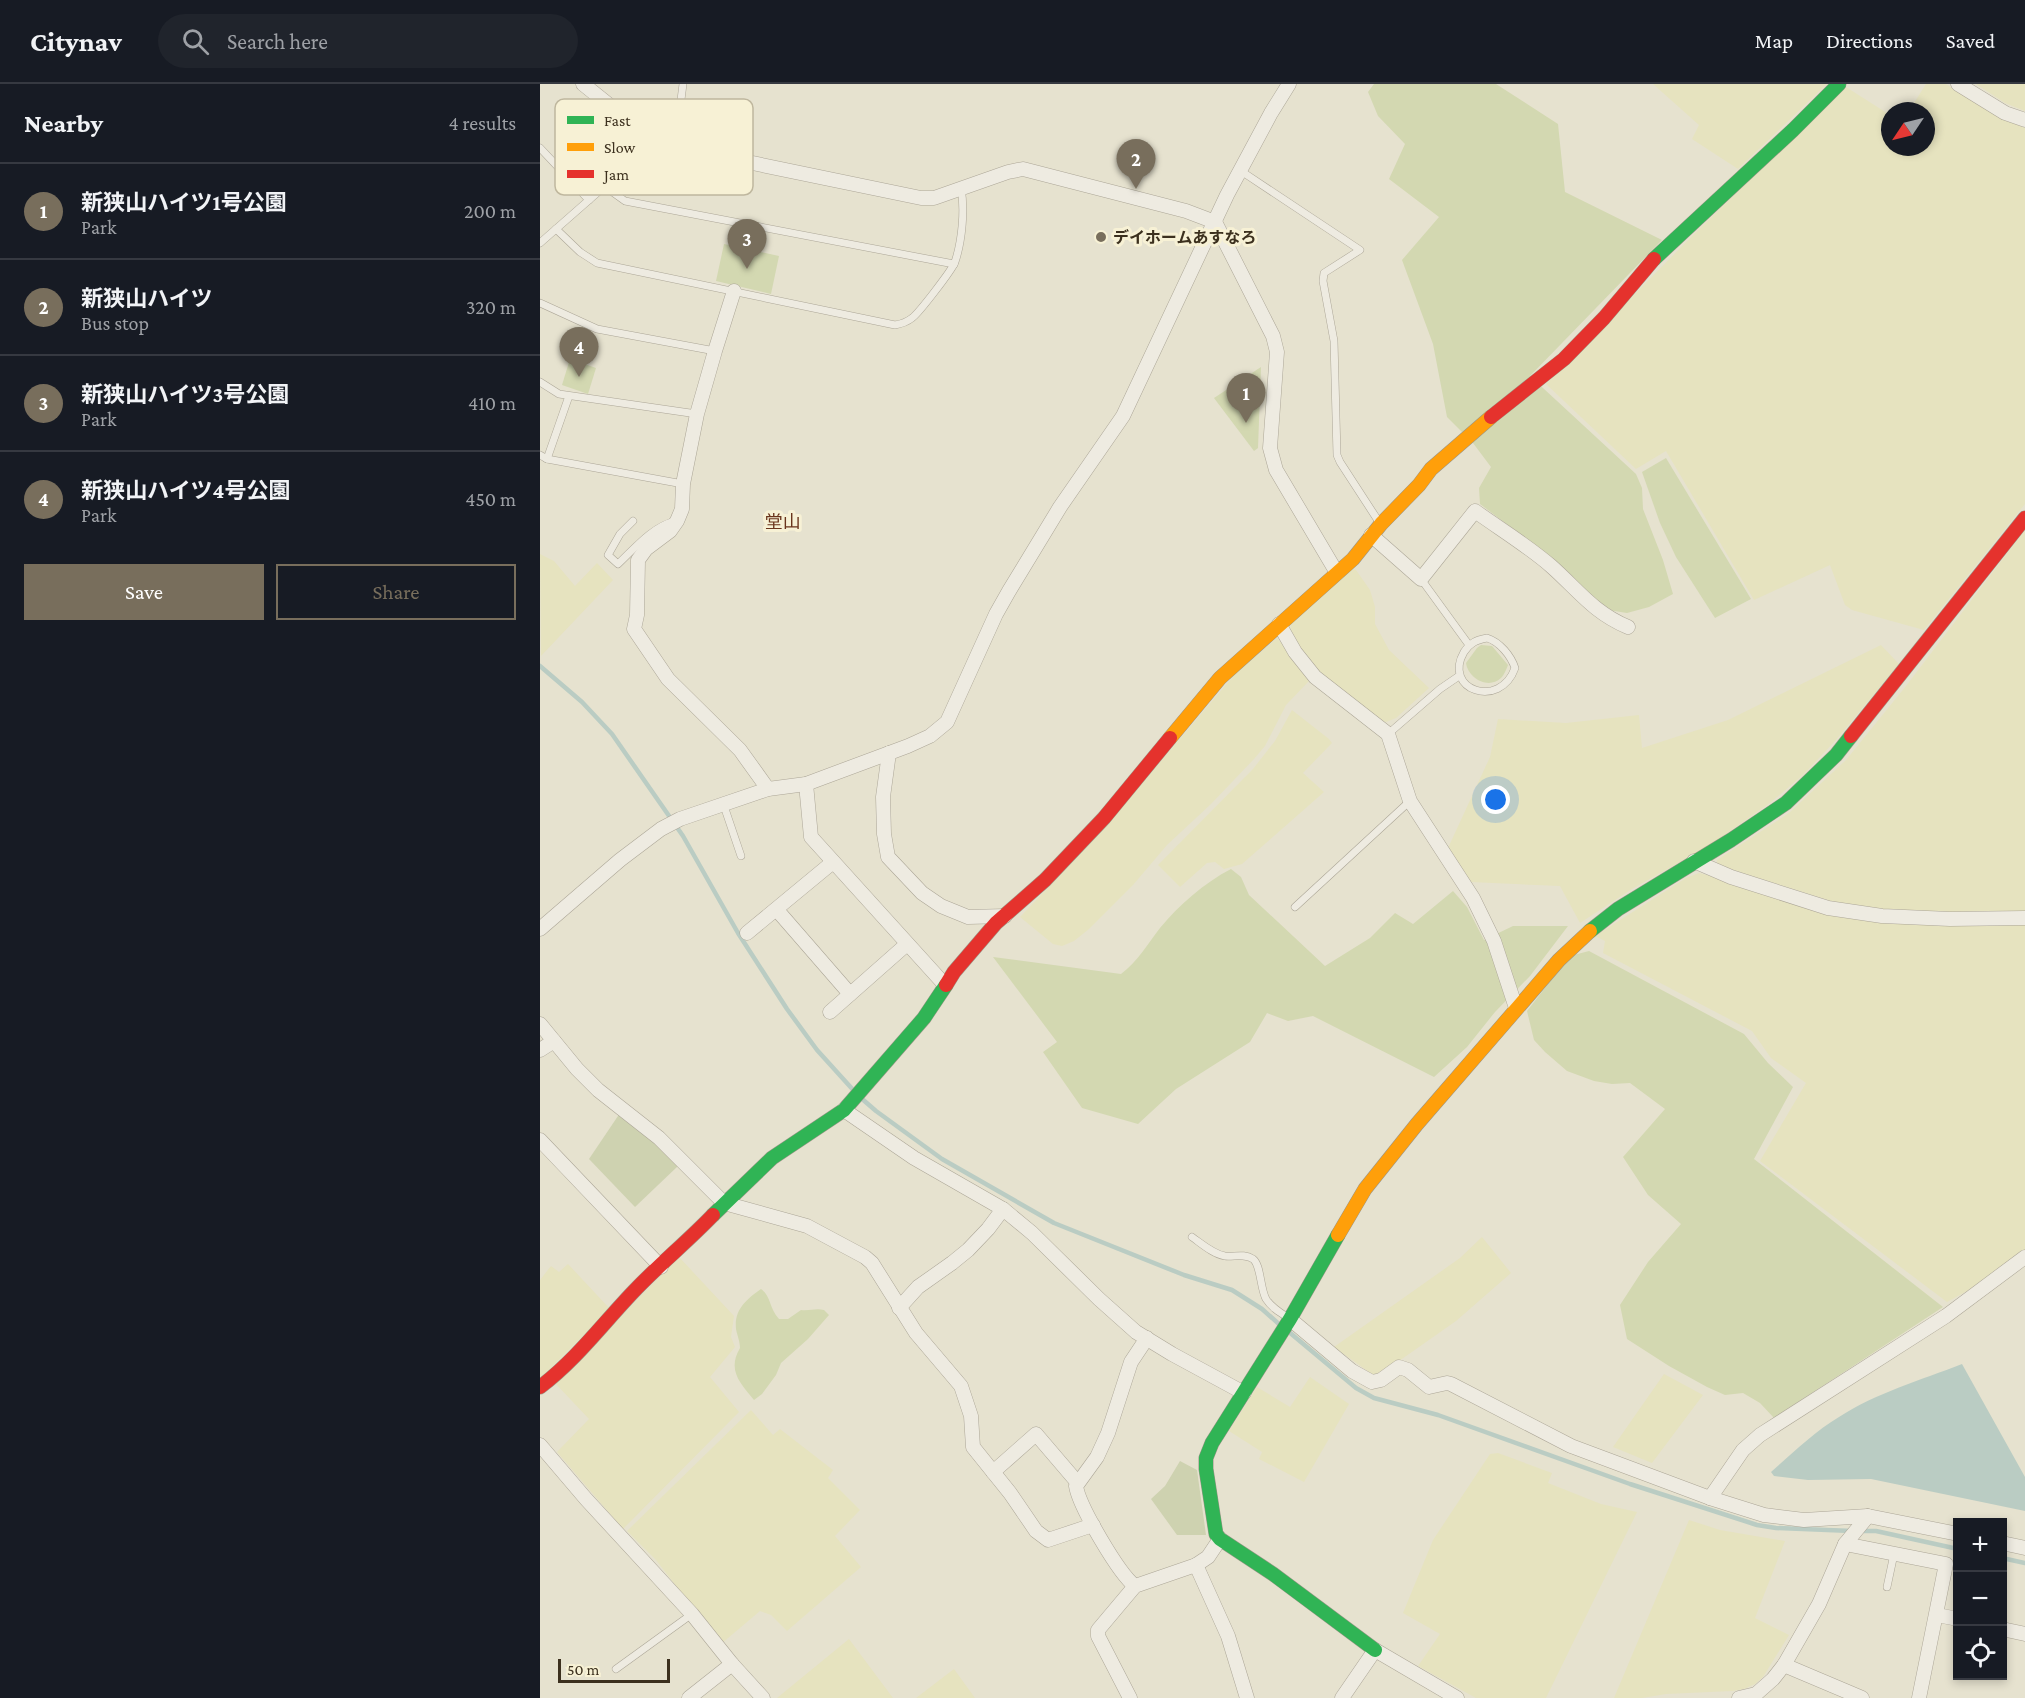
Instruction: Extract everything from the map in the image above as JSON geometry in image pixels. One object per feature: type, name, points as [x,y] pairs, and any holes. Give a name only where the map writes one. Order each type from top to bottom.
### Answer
[{"type":"street","points":[[583,84],[602,99]]},
{"type":"street","points":[[540,929],[620,860],[661,829],[680,819],[768,789],[806,784],[930,736],[947,722],[1009,591],[1060,507],[1123,416],[1215,222],[1271,113],[1289,84]]},
{"type":"street","points":[[540,1387],[561,1371],[629,1296],[772,1158],[846,1108],[924,1018],[954,972],[996,922],[1045,880],[1104,818],[1220,678],[1353,559],[1431,469],[1472,432],[1563,359],[1604,318],[1661,251],[1793,130],[1839,84]]},
{"type":"street","points":[[1958,84],[2005,112],[2025,120]]},
{"type":"street","points":[[753,163],[915,197],[934,198],[1023,169],[1186,211],[1215,222],[1273,336],[1277,352],[1270,448],[1276,470],[1337,573]]},
{"type":"street","points":[[734,291],[698,414],[682,484],[682,509],[670,531],[646,549],[638,560],[637,615],[634,629],[668,679],[740,750],[768,789]]},
{"type":"street","points":[[1371,536],[1421,579],[1475,511],[1550,565],[1610,620],[1628,627]]},
{"type":"street","points":[[1457,1698],[1375,1650],[1273,1574],[1220,1539],[1216,1534],[1206,1469],[1206,1458],[1212,1443],[1285,1326],[1365,1188],[1516,1008],[1559,960],[1593,928],[1618,909],[1731,840],[1786,803],[1836,755],[2025,518]]},
{"type":"street","points":[[1279,624],[1295,652],[1315,677],[1388,734],[1410,801],[1473,898],[1494,941],[1516,1008]]},
{"type":"street","points":[[889,753],[883,797],[884,834],[888,857],[922,892],[941,906],[968,917],[1005,916]]},
{"type":"street","points":[[806,784],[811,837],[945,985]]},
{"type":"street","points":[[1694,861],[1731,877],[1828,908],[1882,916],[2025,918]]},
{"type":"street","points":[[747,933],[833,862]]},
{"type":"street","points":[[777,910],[850,994]]},
{"type":"street","points":[[830,1012],[908,944]]},
{"type":"street","points":[[540,1024],[577,1069],[598,1090],[659,1138],[724,1203],[807,1226],[865,1257],[876,1269],[916,1333],[961,1386],[971,1416],[973,1447],[1036,1532],[1048,1540],[1093,1525]]},
{"type":"street","points":[[540,1050],[554,1041]]},
{"type":"street","points":[[846,1108],[914,1158],[1003,1209],[1032,1233],[1136,1332],[1244,1393]]},
{"type":"street","points":[[540,1140],[661,1267]]},
{"type":"street","points":[[899,1308],[918,1287],[968,1250],[1003,1209]]},
{"type":"street","points":[[1710,1498],[1743,1450],[1760,1435],[1946,1316],[2025,1257]]},
{"type":"street","points":[[1285,1326],[1372,1382],[1381,1380],[1399,1367],[1408,1370],[1429,1387],[1451,1384],[1571,1446],[1710,1498],[1764,1515],[1804,1520],[1866,1519],[1953,1533]]},
{"type":"street","points":[[1135,1586],[1119,1569],[1093,1525],[1076,1490],[1077,1482],[1097,1457],[1108,1434],[1131,1362],[1147,1338]]},
{"type":"street","points":[[993,1472],[1036,1434],[1077,1482]]},
{"type":"street","points":[[540,1445],[586,1499],[692,1614],[763,1698]]},
{"type":"street","points":[[1739,1698],[1756,1696],[1784,1665],[1819,1604],[1847,1542],[1866,1519]]},
{"type":"street","points":[[1130,1698],[1097,1634],[1135,1586],[1196,1565],[1208,1557],[1220,1539]]},
{"type":"street","points":[[1847,1542],[1947,1564],[1918,1698]]},
{"type":"street","points":[[2007,1544],[2025,1548]]},
{"type":"street","points":[[1196,1565],[1228,1636],[1247,1698]]},
{"type":"street","points":[[1937,1615],[1953,1618]]},
{"type":"street","points":[[2007,1630],[2025,1634]]},
{"type":"street","points":[[1342,1698],[1375,1650]]},
{"type":"street","points":[[689,1698],[732,1664]]},
{"type":"street","points":[[1784,1665],[1862,1698]]},
{"type":"lane","points":[[681,99],[683,84]]},
{"type":"lane","points":[[540,148],[555,164]]},
{"type":"lane","points":[[1241,171],[1360,250],[1324,273],[1323,280],[1334,341],[1337,454],[1381,524]]},
{"type":"lane","points":[[556,229],[580,252],[597,263],[895,325],[914,317],[954,264],[963,218],[962,189]]},
{"type":"lane","points":[[584,195],[589,200]]},
{"type":"lane","points":[[540,243],[594,195]]},
{"type":"lane","points":[[617,195],[625,201],[954,264]]},
{"type":"lane","points":[[540,303],[597,329],[715,351]]},
{"type":"lane","points":[[540,382],[559,394],[698,414]]},
{"type":"lane","points":[[569,396],[544,457],[682,484]]},
{"type":"lane","points":[[633,520],[620,534],[608,555],[618,564],[642,541],[666,524],[677,521]]},
{"type":"lane","points":[[1421,579],[1469,645]]},
{"type":"lane","points":[[1479,639],[1493,640],[1507,654],[1515,668],[1508,681],[1501,687],[1484,693],[1469,686],[1459,676],[1460,660],[1469,645],[1479,639]]},
{"type":"lane","points":[[1388,734],[1440,689],[1459,676]]},
{"type":"lane","points":[[1295,907],[1410,801]]},
{"type":"lane","points":[[723,803],[741,856]]},
{"type":"lane","points":[[1192,1237],[1211,1251],[1225,1256],[1250,1257],[1255,1261],[1258,1266],[1260,1286],[1265,1297],[1285,1326]]},
{"type":"lane","points":[[1887,1587],[1894,1554]]},
{"type":"lane","points":[[616,1670],[692,1614]]},
{"type":"shaded area","points":[[1653,84],[1827,84],[1738,169],[1692,139],[1699,125]]},
{"type":"shaded area","points":[[1926,84],[1946,84],[2025,128],[2025,504],[1924,630],[1852,610],[1845,605],[1830,565],[1754,600],[1666,451],[1636,469],[1546,384],[1695,233],[1846,87],[1881,109],[1881,156],[1935,156],[1935,102],[1915,102]]},
{"type":"shaded area","points":[[1976,84],[2025,84],[2025,111],[2005,103]]},
{"type":"shaded area","points":[[2025,530],[2025,911],[1947,915],[1891,913],[1831,901],[1717,865],[1717,860],[1789,813],[1846,760],[1906,686]]},
{"type":"shaded area","points":[[540,554],[554,561],[575,586],[597,563],[613,580],[541,656]]},
{"type":"shaded area","points":[[1352,569],[1356,570],[1370,590],[1375,607],[1375,624],[1389,650],[1429,688],[1396,718],[1386,722],[1377,721],[1330,682],[1310,663],[1290,634],[1291,623]]},
{"type":"shaded area","points":[[1277,638],[1311,679],[1286,705],[1265,746],[1254,759],[1167,845],[1133,885],[1074,941],[1062,946],[1053,944],[1020,917],[1099,834],[1236,673]]},
{"type":"shaded area","points":[[1881,645],[1899,664],[1836,740],[1803,775],[1770,803],[1710,845],[1632,889],[1580,923],[1560,886],[1471,882],[1448,848],[1490,757],[1498,719],[1566,723],[1639,715],[1642,748],[1728,720]]},
{"type":"shaded area","points":[[1292,710],[1332,743],[1303,773],[1324,792],[1242,864],[1224,869],[1215,862],[1207,863],[1180,887],[1158,865],[1253,769],[1275,741]]},
{"type":"shaded area","points":[[1699,873],[1790,903],[2025,922],[2025,1250],[1985,1281],[1947,1302],[1760,1161],[1806,1083],[1771,1058],[1752,1031],[1603,953],[1605,941],[1595,936],[1686,878]]},
{"type":"shaded area","points":[[1482,1237],[1511,1273],[1456,1321],[1399,1361],[1373,1375],[1334,1347],[1460,1258]]},
{"type":"shaded area","points":[[679,1257],[734,1316],[731,1337],[735,1347],[710,1377],[739,1412],[623,1529],[557,1452],[589,1419],[555,1383]]},
{"type":"shaded area","points":[[568,1264],[610,1309],[540,1379],[540,1280],[551,1266],[559,1272]]},
{"type":"shaded area","points":[[1962,1364],[2025,1477],[2025,1511],[1871,1479],[1808,1480],[1774,1476],[1771,1472],[1821,1429],[1853,1408],[1899,1387]]},
{"type":"shaded area","points":[[1664,1374],[1703,1395],[1652,1463],[1613,1447]]},
{"type":"shaded area","points":[[1310,1377],[1349,1404],[1304,1482],[1259,1459],[1262,1452],[1229,1431],[1257,1387],[1290,1407]]},
{"type":"shaded area","points":[[751,1410],[773,1435],[780,1429],[833,1470],[828,1478],[860,1510],[835,1536],[861,1567],[787,1631],[771,1615],[760,1611],[721,1644],[656,1560],[627,1531]]},
{"type":"shaded area","points":[[1498,1453],[1552,1473],[1548,1483],[1601,1504],[1637,1512],[1546,1698],[1476,1698],[1418,1666],[1440,1634],[1403,1613],[1433,1540],[1490,1454]]},
{"type":"shaded area","points":[[1689,1520],[1720,1530],[1785,1541],[1755,1618],[1789,1635],[1763,1677],[1744,1689],[1666,1694],[1642,1698],[1614,1698]]},
{"type":"shaded area","points":[[849,1639],[893,1698],[777,1698]]},
{"type":"shaded area","points":[[954,1669],[975,1698],[916,1698]]},
{"type":"green space","points":[[1374,84],[1496,84],[1558,124],[1565,192],[1662,240],[1530,376],[1636,474],[1642,488],[1643,509],[1663,560],[1673,594],[1649,607],[1627,613],[1608,610],[1557,567],[1546,554],[1480,504],[1479,488],[1491,467],[1473,443],[1447,417],[1433,344],[1402,260],[1439,217],[1389,179],[1405,144],[1378,116],[1368,92]]},
{"type":"green space","points":[[724,244],[779,256],[771,294],[716,281]]},
{"type":"green space","points":[[570,359],[596,368],[588,394],[562,385]]},
{"type":"green space","points":[[1261,367],[1258,448],[1254,451],[1214,398]]},
{"type":"green space","points":[[1666,458],[1751,599],[1715,618],[1676,557],[1660,523],[1642,472]]},
{"type":"green space","points":[[1481,645],[1492,646],[1508,665],[1502,677],[1490,683],[1475,678],[1466,663]]},
{"type":"green space","points":[[1231,869],[1241,877],[1249,895],[1325,966],[1370,938],[1395,913],[1413,924],[1453,891],[1467,907],[1484,940],[1513,926],[1568,926],[1530,976],[1495,1012],[1467,1047],[1434,1077],[1313,1016],[1288,1021],[1267,1013],[1250,1042],[1176,1089],[1138,1124],[1082,1108],[1043,1052],[1057,1042],[993,957],[1121,974],[1175,911],[1211,881]]},
{"type":"green space","points":[[1589,951],[1744,1034],[1768,1063],[1793,1087],[1754,1159],[1943,1307],[1774,1418],[1760,1403],[1743,1393],[1725,1395],[1707,1387],[1627,1339],[1620,1305],[1648,1262],[1681,1224],[1648,1195],[1623,1157],[1665,1109],[1630,1083],[1612,1084],[1594,1081],[1567,1071],[1534,1040],[1527,1011],[1570,956]]},
{"type":"green space","points":[[620,1113],[678,1166],[635,1207],[589,1159]]},
{"type":"green space","points":[[761,1289],[767,1295],[779,1319],[788,1319],[801,1310],[821,1309],[829,1315],[808,1339],[781,1363],[776,1375],[762,1394],[754,1400],[740,1382],[735,1370],[736,1356],[740,1348],[736,1322],[742,1305]]},
{"type":"green space","points":[[1180,1461],[1197,1470],[1206,1535],[1177,1535],[1151,1499],[1165,1486]]},
{"type":"waterway","points":[[540,666],[582,702],[612,734],[683,836],[738,933],[787,1009],[817,1050],[855,1092]]},
{"type":"waterway","points":[[861,1098],[942,1159],[1054,1223],[1184,1275],[1232,1290],[1262,1309],[1280,1325]]},
{"type":"waterway","points":[[1289,1332],[1356,1388],[1374,1398],[1438,1415],[1630,1484],[1757,1525],[1852,1531]]},
{"type":"waterway","points":[[1860,1531],[1876,1531],[1953,1548]]},
{"type":"waterway","points":[[2007,1559],[2025,1563]]},
{"type":"traffic: fast","points":[[1654,259],[1793,130],[1839,84]]},
{"type":"traffic: fast","points":[[1590,931],[1618,909],[1731,840],[1786,803],[1836,755],[1851,736]]},
{"type":"traffic: fast","points":[[713,1215],[772,1158],[844,1110],[924,1018],[946,985]]},
{"type":"traffic: fast","points":[[1338,1235],[1290,1319],[1212,1443],[1206,1458],[1206,1469],[1216,1534],[1220,1539],[1273,1574],[1375,1650]]},
{"type":"traffic: slow","points":[[1170,738],[1220,678],[1353,559],[1431,469],[1491,417]]},
{"type":"traffic: slow","points":[[1338,1235],[1365,1189],[1417,1124],[1559,960],[1590,931]]},
{"type":"traffic: jam","points":[[1491,417],[1564,359],[1604,318],[1654,259]]},
{"type":"traffic: jam","points":[[1851,736],[2025,518]]},
{"type":"traffic: jam","points":[[946,985],[954,972],[996,923],[1045,880],[1104,818],[1170,738]]},
{"type":"traffic: jam","points":[[540,1387],[566,1365],[636,1289],[713,1215]]},
{"type":"place","name":"新狭山ハイツ","points":[[1136,189]]},
{"type":"place","name":"デイホームあすなろ","points":[[1101,237]]},
{"type":"place","name":"新狭山ハイツ3号公園","points":[[747,269]]},
{"type":"place","name":"新狭山ハイツ4号公園","points":[[579,377]]},
{"type":"place","name":"新狭山ハイツ1号公園","points":[[1246,423]]},
{"type":"district","name":"堂山","points":[[783,522]]}]
